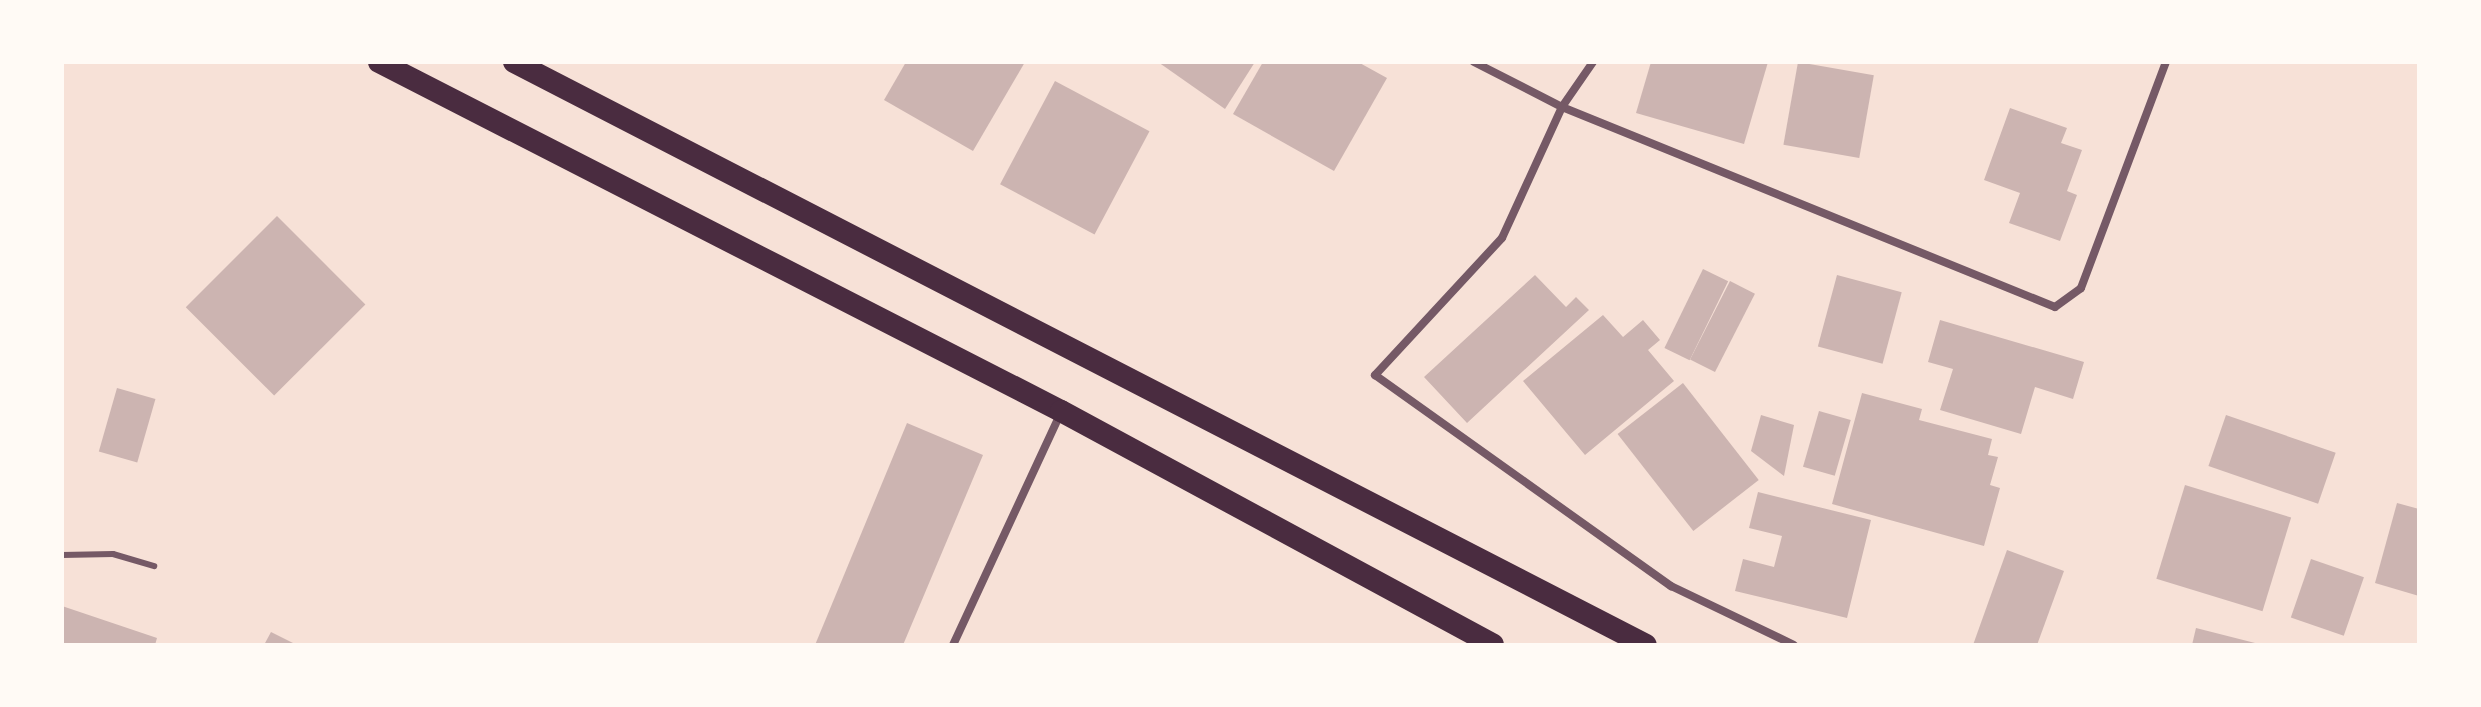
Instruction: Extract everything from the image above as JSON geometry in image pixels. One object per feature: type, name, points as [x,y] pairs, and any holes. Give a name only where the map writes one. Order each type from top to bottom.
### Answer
[{"type":"highway","points":[[379,62],[1061,411],[1493,645]]},
{"type":"highway","points":[[514,62],[1646,645]]},
{"type":"street","points":[[1474,62],[1562,107],[2055,307],[2081,288],[2166,62]]},
{"type":"street","points":[[1593,62],[1562,107],[1502,238],[1375,375],[1671,586],[1794,645]]},
{"type":"street","points":[[953,645],[1061,411]]},
{"type":"lane","points":[[62,555],[113,554],[154,566]]},
{"type":"building","points":[[906,62],[1025,62],[973,151],[884,100]]},
{"type":"building","points":[[1158,62],[1255,62],[1225,109]]},
{"type":"building","points":[[1263,62],[1358,62],[1387,78],[1334,171],[1233,114]]},
{"type":"building","points":[[1651,62],[1768,62],[1744,144],[1636,113]]},
{"type":"building","points":[[1798,62],[1874,75],[1859,158],[1783,145]]},
{"type":"building","points":[[1055,81],[1149,131],[1095,235],[1000,184]]},
{"type":"building","points":[[2010,108],[2067,128],[2061,143],[2082,150],[2067,191],[2077,195],[2060,241],[2009,223],[2020,193],[1984,180]]},
{"type":"building","points":[[277,216],[365,304],[274,396],[186,307]]},
{"type":"building","points":[[1703,269],[1728,281],[1690,360],[1664,348]]},
{"type":"building","points":[[1535,275],[1566,307],[1576,297],[1589,310],[1467,423],[1424,377]]},
{"type":"building","points":[[1837,275],[1902,292],[1883,364],[1818,346]]},
{"type":"building","points":[[1730,281],[1755,294],[1715,372],[1690,359]]},
{"type":"building","points":[[1603,315],[1623,337],[1643,320],[1660,340],[1648,350],[1674,381],[1585,455],[1523,381]]},
{"type":"building","points":[[1940,320],[2084,362],[2073,399],[2035,387],[2021,434],[1940,410],[1953,369],[1928,362]]},
{"type":"building","points":[[1683,383],[1759,480],[1693,531],[1618,434]]},
{"type":"building","points":[[117,388],[155,399],[137,462],[99,451]]},
{"type":"building","points":[[1862,393],[1922,409],[1919,420],[1992,439],[1988,455],[1998,457],[1990,485],[2000,488],[1984,546],[1832,504]]},
{"type":"building","points":[[1819,411],[1851,420],[1835,476],[1803,467]]},
{"type":"building","points":[[1761,415],[1794,425],[1784,476],[1751,451]]},
{"type":"building","points":[[2226,415],[2336,453],[2318,504],[2208,466]]},
{"type":"building","points":[[907,423],[983,455],[903,645],[815,645]]},
{"type":"building","points":[[2185,485],[2291,517],[2262,611],[2156,579]]},
{"type":"building","points":[[1758,492],[1871,520],[1847,618],[1735,591],[1743,559],[1774,567],[1782,536],[1749,528]]},
{"type":"building","points":[[2397,503],[2419,509],[2419,596],[2375,583]]},
{"type":"building","points":[[2007,550],[2064,571],[2037,645],[1973,645]]},
{"type":"building","points":[[2311,559],[2364,577],[2344,636],[2291,618]]},
{"type":"building","points":[[62,606],[157,638],[155,645],[62,645]]},
{"type":"building","points":[[2196,628],[2259,644],[2192,645]]},
{"type":"building","points":[[271,632],[297,645],[264,645]]}]
